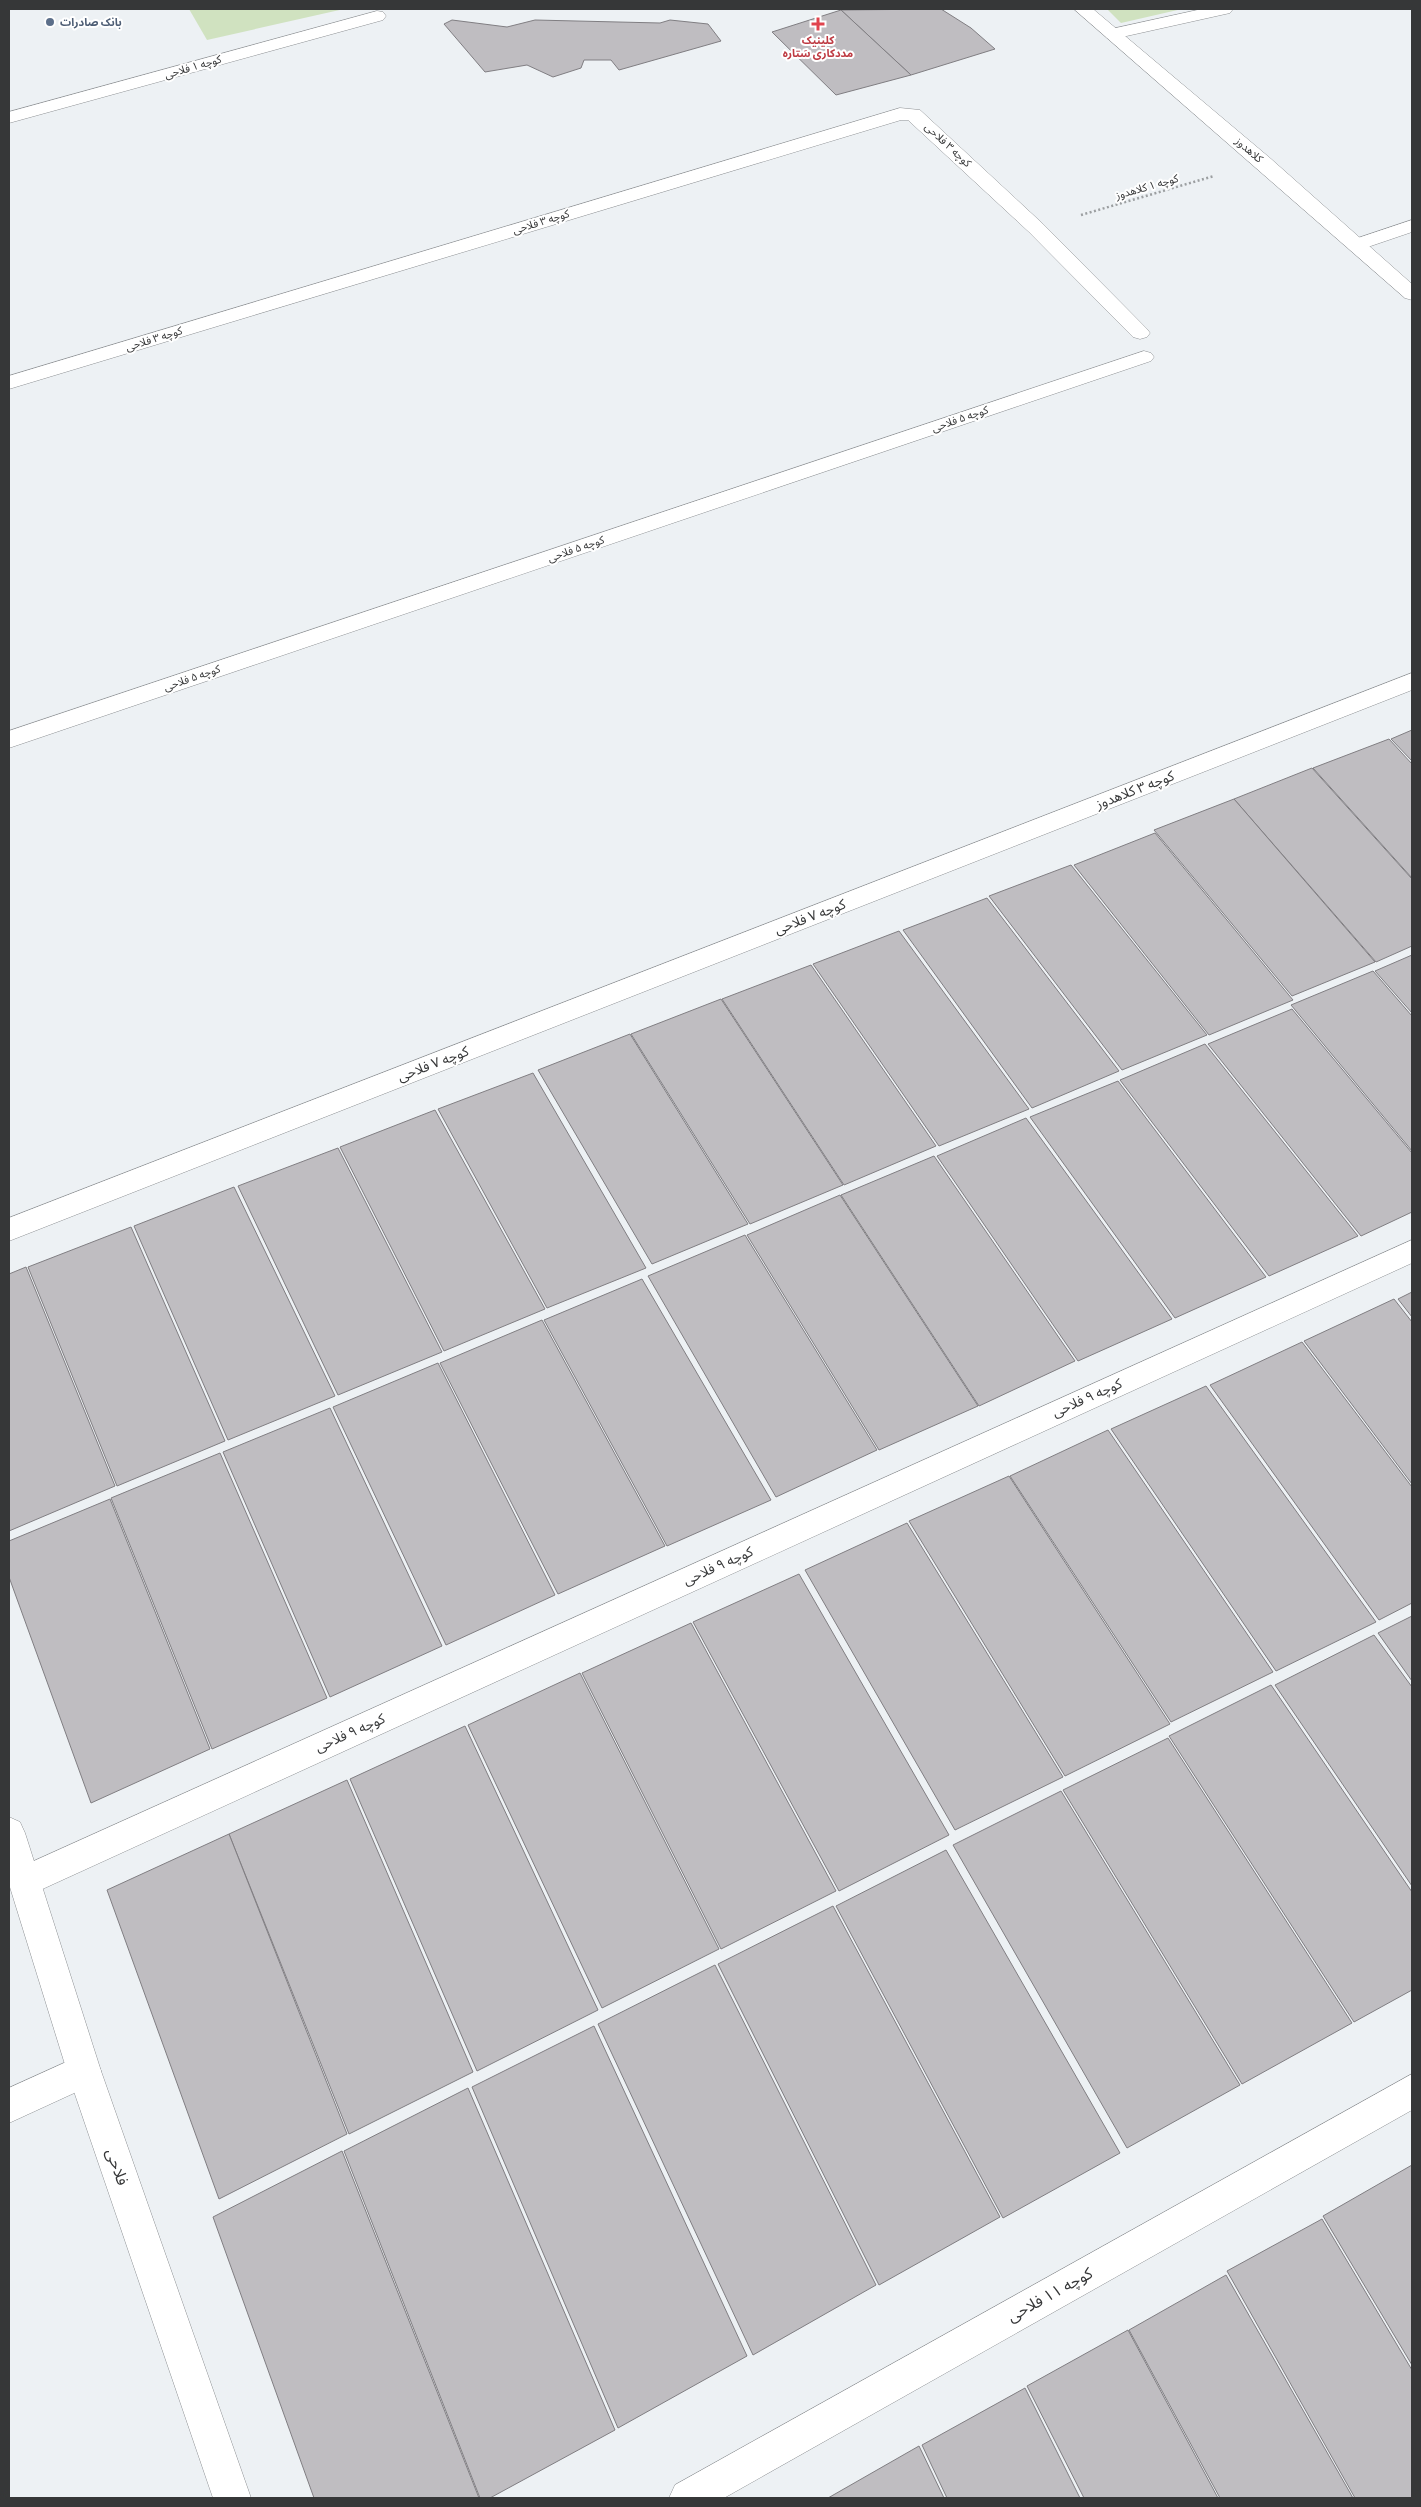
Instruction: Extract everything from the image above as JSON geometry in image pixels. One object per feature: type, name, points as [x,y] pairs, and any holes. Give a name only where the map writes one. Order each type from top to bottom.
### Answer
[{"type":"street","name":"کلاهدوز","points":[[1083,9],[1263,162],[1412,294]]},
{"type":"street","points":[[1114,34],[1224,9]]},
{"type":"street","name":"کوچه ۱ فلاحی","points":[[9,118],[377,16]]},
{"type":"street","name":"کوچه ۳ فلاحی","points":[[9,382],[900,114],[913,114],[920,118],[1036,228],[1140,333]]},
{"type":"street","points":[[1356,245],[1412,226]]},
{"type":"street","name":"کوچه ۵ فلاحی","points":[[9,740],[1144,357]]},
{"type":"street","name":"کوچه ۳ کلاهدوز","points":[[857,899],[1412,681]]},
{"type":"street","name":"کوچه ۷ فلاحی","points":[[9,1230],[857,899]]},
{"type":"street","name":"کوچه ۹ فلاحی","points":[[25,1881],[1412,1251]]},
{"type":"street","name":"فلاحی","points":[[9,1833],[84,2070],[232,2498]]},
{"type":"street","points":[[9,2106],[84,2070]]},
{"type":"street","name":"کوچه ۱۱ فلاحی","points":[[688,2498],[1412,2091]]},
{"type":"path","name":"کوچه ۱ کلاهدوز","points":[[1036,228],[1263,162]]},
{"type":"green space","points":[[189,9],[344,9],[207,40]]},
{"type":"green space","points":[[1107,9],[1182,9],[1121,23]]},
{"type":"building","points":[[941,9],[971,28],[995,49],[911,75],[841,10]]},
{"type":"building","points":[[841,10],[911,75],[836,95],[772,32]]},
{"type":"building","points":[[452,20],[507,27],[535,20],[660,23],[670,20],[708,24],[721,41],[619,70],[611,60],[584,60],[581,68],[553,77],[527,65],[485,72],[444,24]]},
{"type":"building","points":[[1412,730],[1412,761],[1391,739]]},
{"type":"building","points":[[1389,739],[1412,764],[1412,878],[1313,768]]},
{"type":"building","points":[[1312,768],[1412,879],[1412,946],[1376,962],[1234,799]]},
{"type":"building","points":[[1234,799],[1375,962],[1292,996],[1154,830]]},
{"type":"building","points":[[1155,833],[1293,1000],[1209,1035],[1074,865]]},
{"type":"building","points":[[1071,865],[1207,1035],[1122,1070],[989,896]]},
{"type":"building","points":[[987,898],[1119,1071],[1032,1108],[903,930]]},
{"type":"building","points":[[899,931],[1029,1109],[939,1146],[813,964]]},
{"type":"building","points":[[1412,955],[1412,1013],[1375,971]]},
{"type":"building","points":[[811,965],[936,1146],[844,1185],[722,999]]},
{"type":"building","points":[[1373,971],[1412,1016],[1412,1151],[1291,1005]]},
{"type":"building","points":[[721,999],[843,1185],[750,1224],[631,1034]]},
{"type":"building","points":[[1292,1009],[1412,1153],[1412,1212],[1361,1236],[1208,1044]]},
{"type":"building","points":[[630,1034],[748,1224],[652,1264],[538,1070]]},
{"type":"building","points":[[1205,1044],[1358,1236],[1269,1276],[1120,1080]]},
{"type":"building","points":[[533,1073],[646,1268],[547,1308],[438,1109]]},
{"type":"building","points":[[1118,1081],[1266,1277],[1175,1318],[1030,1117]]},
{"type":"building","points":[[435,1110],[545,1309],[444,1351],[340,1147]]},
{"type":"building","points":[[1026,1118],[1172,1319],[1078,1361],[937,1156]]},
{"type":"building","points":[[338,1148],[442,1352],[338,1395],[238,1186]]},
{"type":"building","points":[[934,1156],[1075,1361],[979,1406],[841,1195]]},
{"type":"building","points":[[234,1187],[335,1396],[228,1440],[134,1226]]},
{"type":"building","points":[[840,1195],[978,1406],[879,1450],[747,1235]]},
{"type":"building","points":[[131,1227],[225,1441],[117,1486],[28,1267]]},
{"type":"building","points":[[745,1235],[877,1450],[776,1497],[648,1276]]},
{"type":"building","points":[[26,1267],[115,1486],[9,1531],[9,1274]]},
{"type":"building","points":[[642,1279],[771,1500],[667,1546],[544,1320]]},
{"type":"building","points":[[1412,1292],[1412,1317],[1398,1299]]},
{"type":"building","points":[[1394,1299],[1412,1322],[1412,1484],[1304,1341]]},
{"type":"building","points":[[542,1320],[665,1546],[558,1594],[440,1363]]},
{"type":"building","points":[[1302,1342],[1412,1487],[1412,1603],[1379,1620],[1210,1385]]},
{"type":"building","points":[[438,1363],[555,1595],[446,1645],[333,1407]]},
{"type":"building","points":[[1206,1386],[1376,1622],[1276,1671],[1111,1429]]},
{"type":"building","points":[[330,1408],[442,1646],[330,1697],[223,1452]]},
{"type":"building","points":[[1108,1430],[1273,1672],[1171,1722],[1010,1476]]},
{"type":"building","points":[[220,1453],[327,1698],[212,1749],[111,1498]]},
{"type":"building","points":[[1009,1476],[1170,1724],[1065,1776],[909,1521]]},
{"type":"building","points":[[110,1499],[210,1749],[91,1803],[9,1577],[9,1541]]},
{"type":"building","points":[[907,1523],[1063,1777],[955,1830],[805,1570]]},
{"type":"building","points":[[799,1574],[949,1835],[839,1891],[693,1622]]},
{"type":"building","points":[[1412,1616],[1412,1681],[1378,1633]]},
{"type":"building","points":[[691,1623],[836,1891],[721,1949],[582,1673]]},
{"type":"building","points":[[1374,1635],[1412,1687],[1412,1886],[1275,1685]]},
{"type":"building","points":[[580,1673],[719,1949],[602,2008],[468,1725]]},
{"type":"building","points":[[1271,1685],[1412,1892],[1412,1990],[1354,2022],[1169,1736]]},
{"type":"building","points":[[465,1726],[598,2010],[477,2071],[350,1779]]},
{"type":"building","points":[[1168,1738],[1352,2023],[1242,2084],[1063,1790]]},
{"type":"building","points":[[347,1780],[473,2072],[349,2134],[229,1834]]},
{"type":"building","points":[[1061,1791],[1240,2085],[1127,2148],[953,1845]]},
{"type":"building","points":[[229,1834],[347,2134],[219,2199],[107,1890]]},
{"type":"building","points":[[946,1850],[1120,2153],[1003,2218],[836,1906]]},
{"type":"building","points":[[833,1906],[1000,2217],[879,2285],[718,1964]]},
{"type":"building","points":[[715,1965],[876,2285],[753,2355],[598,2024]]},
{"type":"building","points":[[594,2026],[747,2356],[618,2428],[472,2087]]},
{"type":"building","points":[[468,2088],[615,2430],[490,2498],[480,2498],[344,2151]]},
{"type":"building","points":[[342,2151],[479,2498],[314,2498],[213,2217]]},
{"type":"building","points":[[1412,2165],[1412,2365],[1323,2216]]},
{"type":"building","points":[[1322,2219],[1412,2370],[1412,2498],[1355,2498],[1227,2271]]},
{"type":"building","points":[[1226,2275],[1353,2498],[1220,2498],[1129,2330]]},
{"type":"building","points":[[1128,2330],[1218,2498],[1084,2498],[1027,2386]]},
{"type":"building","points":[[1025,2388],[1080,2498],[947,2498],[922,2445]]},
{"type":"building","points":[[919,2446],[944,2498],[828,2498]]},
{"type":"place","name":"بانک صادرات","points":[[50,22]]},
{"type":"place","name":"کلینیک مددکاری سَتاره","points":[[818,24]]}]
